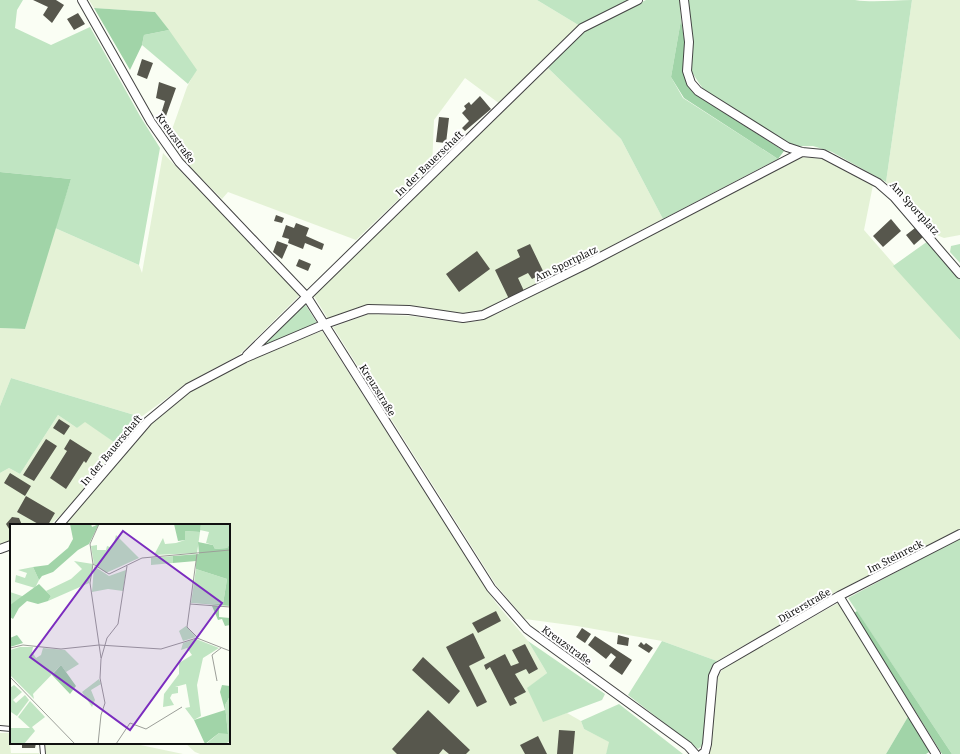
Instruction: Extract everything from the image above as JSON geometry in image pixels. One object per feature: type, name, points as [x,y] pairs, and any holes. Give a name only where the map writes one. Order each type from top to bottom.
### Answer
[{"type":"street","name":"Kreuzstraße","points":[[82,0],[150,122],[180,162],[307,297],[492,588],[512,613],[528,629],[682,742],[695,754]]},
{"type":"street","name":"In der Bauerschaft","points":[[245,358],[582,28],[638,0]]},
{"type":"street","name":"Am Sportplatz","points":[[684,0],[689,42],[686,71],[691,83],[698,91],[787,147],[802,152],[823,154],[878,183],[894,197],[960,274]]},
{"type":"street","name":"Am Sportplatz","points":[[325,324],[368,309],[409,310],[463,318],[483,315],[584,265],[802,152]]},
{"type":"street","name":"In der Bauerschaft","points":[[60,524],[148,421],[188,388],[245,358],[325,324]]},
{"type":"street","name":"Im Steinreck","points":[[839,596],[960,534]]},
{"type":"street","points":[[0,549],[10,545]]},
{"type":"street","name":"Dürerstraße","points":[[702,754],[707,744],[713,676],[717,667],[839,596],[936,754]]},
{"type":"lane","points":[[0,728],[10,729]]},
{"type":"lane","points":[[42,744],[43,754]]},
{"type":"green space","points":[[0,0],[23,0],[17,10],[15,28],[51,45],[90,27],[140,116],[160,148],[139,265],[55,228],[71,179],[0,172]]},
{"type":"green space","points":[[89,0],[537,0],[580,26],[500,104],[465,78],[434,120],[432,167],[356,240],[228,192],[222,199],[187,164],[169,138],[187,87],[196,70],[155,12],[94,8]]},
{"type":"green space","points":[[537,0],[630,0],[580,26]]},
{"type":"green space","points":[[646,0],[680,0],[681,20],[671,77],[683,98],[778,159],[663,219],[621,139],[548,68],[583,31]]},
{"type":"green space","points":[[688,0],[912,0],[886,182],[832,152],[813,146],[798,146],[783,141],[703,89],[691,71]]},
{"type":"green space","points":[[912,0],[960,0],[960,235],[944,238],[934,234],[886,182]]},
{"type":"green space","points":[[94,8],[155,12],[169,30],[144,35],[142,45],[130,70]]},
{"type":"green space","points":[[681,20],[685,44],[684,73],[696,95],[784,151],[778,159],[684,98],[671,77]]},
{"type":"green space","points":[[169,30],[197,70],[188,84],[142,45],[144,35]]},
{"type":"green space","points":[[548,68],[621,139],[663,219],[497,306],[475,315],[444,313],[403,305],[369,305],[328,319],[314,296]]},
{"type":"green space","points":[[163,153],[300,295],[239,355],[186,384],[141,417],[11,378],[0,406],[0,328],[25,329],[55,228],[139,265],[142,273]]},
{"type":"green space","points":[[800,157],[825,159],[873,185],[864,230],[960,340],[960,529],[836,592],[717,661],[662,641],[577,626],[525,619],[496,585],[333,327],[369,314],[411,316],[463,323],[479,321],[501,312]]},
{"type":"green space","points":[[0,172],[71,179],[25,329],[0,328]]},
{"type":"green space","points":[[928,241],[960,279],[960,340],[893,266]]},
{"type":"green space","points":[[960,244],[960,263],[950,252],[951,246]]},
{"type":"green space","points":[[305,304],[317,323],[264,346],[262,344]]},
{"type":"green space","points":[[322,331],[496,603],[528,641],[547,673],[528,688],[543,721],[567,713],[581,721],[584,729],[610,742],[606,754],[200,754],[195,752],[186,744],[230,744],[230,524],[66,524],[150,423],[189,391],[251,358]]},
{"type":"green space","points":[[11,378],[141,417],[121,447],[85,422],[77,428],[58,415],[20,474],[9,468],[0,473],[0,406]]},
{"type":"green space","points":[[58,415],[77,428],[85,421],[121,447],[74,503],[51,524],[10,524],[10,541],[0,544],[0,473],[9,468],[20,474]]},
{"type":"green space","points":[[960,538],[960,754],[952,754],[848,598]]},
{"type":"green space","points":[[838,603],[909,715],[886,754],[709,754],[718,677],[723,668]]},
{"type":"green space","points":[[857,611],[952,754],[942,754],[854,613]]},
{"type":"green space","points":[[528,641],[605,694],[602,700],[543,722],[527,688],[547,673]]},
{"type":"green space","points":[[662,641],[717,661],[710,677],[704,744],[698,749],[628,695]]},
{"type":"green space","points":[[619,704],[683,754],[606,754],[609,742],[584,729],[581,721]]},
{"type":"green space","points":[[909,715],[931,751],[926,754],[886,754]]},
{"type":"green space","points":[[0,733],[9,733],[11,753],[39,753],[39,754],[0,754]]},
{"type":"green space","points":[[44,744],[136,744],[183,754],[45,754]]},
{"type":"building","points":[[33,0],[56,0],[64,5],[52,23],[43,15],[48,7]]},
{"type":"building","points":[[78,13],[85,24],[74,30],[67,19]]},
{"type":"building","points":[[142,59],[153,63],[147,79],[137,75]]},
{"type":"building","points":[[159,82],[176,88],[166,116],[161,114],[165,101],[156,98]]},
{"type":"building","points":[[480,96],[491,109],[465,131],[462,128],[469,121],[462,113],[466,109],[464,106],[469,102],[471,105]]},
{"type":"building","points":[[439,117],[449,118],[446,143],[436,142]]},
{"type":"building","points":[[276,215],[284,218],[282,223],[274,221]]},
{"type":"building","points":[[891,219],[901,231],[883,247],[873,236]]},
{"type":"building","points":[[296,223],[309,228],[306,236],[324,244],[322,250],[305,243],[303,249],[288,243],[289,239],[282,237],[286,225],[294,228]]},
{"type":"building","points":[[915,228],[923,237],[914,245],[906,235]]},
{"type":"building","points":[[277,241],[288,245],[282,259],[273,252]]},
{"type":"building","points":[[530,244],[544,273],[532,279],[528,273],[518,278],[524,291],[509,299],[495,270],[520,257],[517,250]]},
{"type":"building","points":[[477,251],[490,269],[459,292],[446,274]]},
{"type":"building","points":[[299,259],[311,264],[308,271],[296,266]]},
{"type":"building","points":[[59,419],[70,426],[64,435],[53,428]]},
{"type":"building","points":[[46,439],[57,446],[34,481],[23,475]]},
{"type":"building","points":[[70,439],[92,453],[86,463],[84,461],[66,489],[50,478],[67,451],[64,449]]},
{"type":"building","points":[[10,473],[31,486],[25,496],[4,483]]},
{"type":"building","points":[[26,496],[55,513],[49,524],[38,524],[17,512]]},
{"type":"building","points":[[12,517],[19,518],[22,524],[10,524],[10,530],[6,524]]},
{"type":"building","points":[[496,611],[501,621],[478,633],[472,623]]},
{"type":"building","points":[[582,628],[591,634],[585,643],[576,637]]},
{"type":"building","points":[[473,633],[485,658],[469,666],[487,702],[477,707],[446,647]]},
{"type":"building","points":[[618,635],[629,638],[628,646],[617,644]]},
{"type":"building","points":[[595,636],[632,660],[622,675],[609,666],[616,657],[611,653],[606,659],[588,645]]},
{"type":"building","points":[[641,642],[644,645],[646,643],[653,648],[649,653],[638,646]]},
{"type":"building","points":[[525,644],[538,669],[529,674],[526,669],[515,674],[526,692],[514,698],[517,703],[510,706],[490,667],[486,670],[484,665],[505,654],[511,666],[519,663],[512,650]]},
{"type":"building","points":[[423,657],[460,691],[449,704],[412,670]]},
{"type":"building","points":[[428,710],[470,750],[466,754],[449,754],[443,749],[439,754],[397,754],[392,749]]},
{"type":"building","points":[[559,730],[575,731],[573,754],[557,754]]},
{"type":"building","points":[[538,736],[547,754],[525,754],[520,745]]},
{"type":"building","points":[[22,744],[36,744],[35,748],[22,748]]}]
